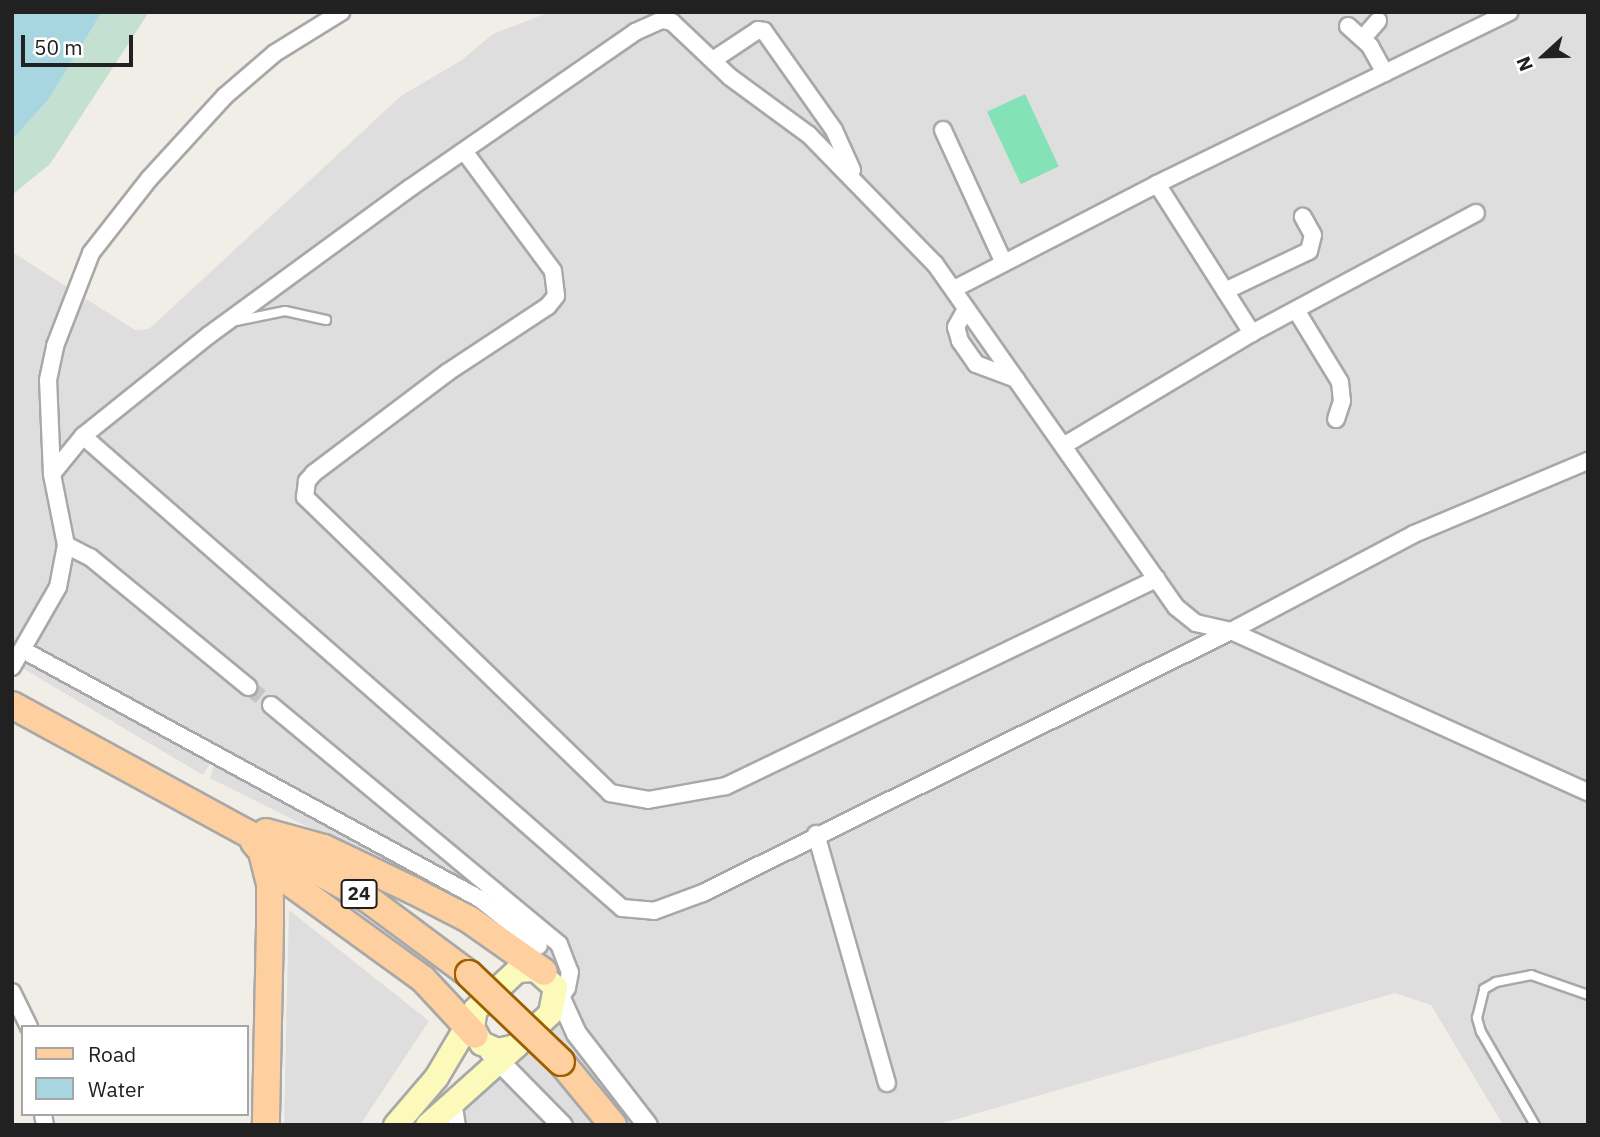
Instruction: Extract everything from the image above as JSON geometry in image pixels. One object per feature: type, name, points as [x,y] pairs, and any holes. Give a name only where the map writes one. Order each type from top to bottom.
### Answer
[{"type":"main road","name":"24","points":[[12,705],[368,899],[469,974],[561,1062],[613,1125]]},
{"type":"main road","points":[[206,811],[334,852],[470,920],[542,973]]},
{"type":"main road","points":[[239,830],[285,878],[423,979],[497,1050],[507,1053]]},
{"type":"main road","points":[[263,854],[270,895],[266,1125]]},
{"type":"main road","points":[[395,1125],[474,1029],[542,973]]},
{"type":"main road","points":[[427,1125],[507,1053],[542,973]]},
{"type":"street","points":[[12,667],[58,587],[66,545],[52,474],[48,380],[71,296],[91,253],[149,179],[225,96],[275,53],[341,12]]},
{"type":"street","points":[[954,289],[1003,261],[1157,184],[1509,12]]},
{"type":"street","points":[[1363,38],[1378,21]]},
{"type":"street","points":[[52,474],[83,436],[226,323],[464,151],[643,27],[672,22],[713,60],[809,135],[855,179],[954,289],[1184,616],[1231,631],[1588,792]]},
{"type":"street","points":[[1348,26],[1363,38],[1385,73]]},
{"type":"street","points":[[713,60],[758,30],[764,31],[834,130],[855,179]]},
{"type":"street","points":[[943,130],[1003,261]]},
{"type":"street","points":[[464,151],[553,271],[556,296],[548,306],[448,372],[314,473],[307,481],[305,497],[611,793],[648,800],[726,786],[1157,579]]},
{"type":"street","points":[[1157,184],[1252,333]]},
{"type":"street","points":[[1063,446],[1252,333],[1476,214]]},
{"type":"street","points":[[1225,290],[1309,251],[1313,235],[1303,218]]},
{"type":"street","points":[[966,309],[956,327],[976,364],[1016,379]]},
{"type":"street","points":[[1296,310],[1340,382],[1342,401],[1336,419]]},
{"type":"street","points":[[83,436],[622,908],[654,911],[669,907],[1231,631],[1414,534],[1588,461]]},
{"type":"street","points":[[66,545],[90,557],[248,687]]},
{"type":"street","points":[[23,650],[480,899],[542,973],[576,1033],[648,1125]]},
{"type":"street","points":[[271,705],[542,973]]},
{"type":"street","points":[[816,834],[887,1083]]},
{"type":"street","points":[[12,992],[28,1025]]},
{"type":"street","points":[[507,1053],[562,1125]]},
{"type":"street","points":[[453,1101],[457,1125]]},
{"type":"lane","points":[[226,323],[285,311],[326,320]]},
{"type":"lane","points":[[1535,1125],[1481,1032],[1477,1018],[1484,989],[1496,982],[1531,975],[1588,995]]},
{"type":"shaded area","points":[[550,12],[1588,12],[1588,1125],[1503,1125],[1431,1005],[1395,993],[936,1125],[446,1125],[561,1019],[574,991],[570,976],[528,941],[464,905],[210,778],[222,745],[203,775],[12,662],[12,252],[135,330],[149,329],[401,96],[462,60],[493,34]]},
{"type":"shaded area","points":[[289,910],[429,1021],[360,1125],[284,1125]]},
{"type":"green space","points":[[102,12],[149,12],[50,164],[12,195],[12,140],[48,100]]},
{"type":"green space","points":[[1025,94],[1059,167],[1021,184],[987,112]]},
{"type":"water","points":[[12,12],[102,12],[48,100],[12,140]]},
{"type":"tunnel","points":[[248,687],[271,705]]}]
